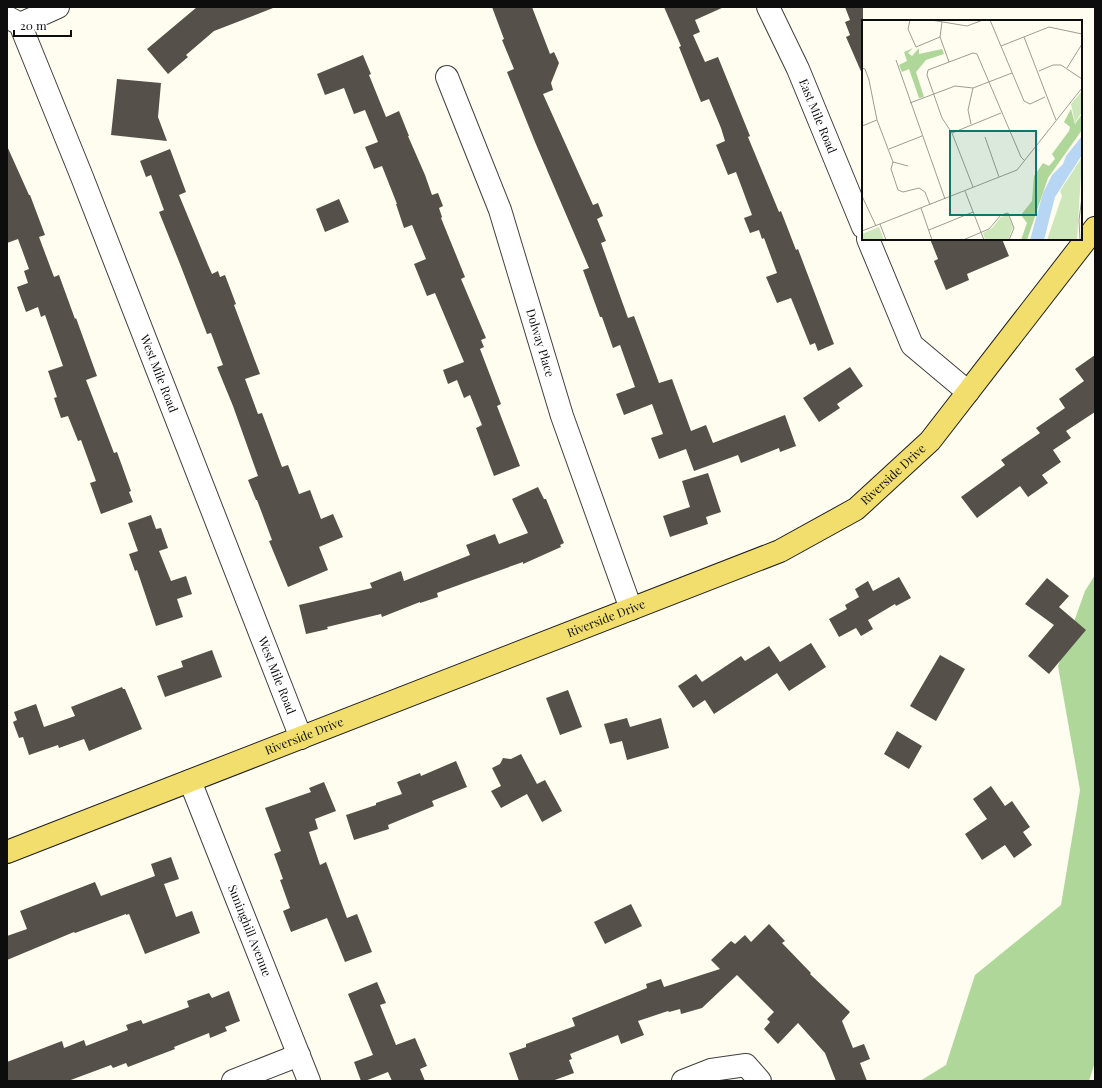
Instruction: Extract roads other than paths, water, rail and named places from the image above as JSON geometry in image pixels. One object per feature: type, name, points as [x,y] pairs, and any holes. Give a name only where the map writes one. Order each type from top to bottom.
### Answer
[{"type":"main road","name":"Riverside Drive","points":[[7,852],[780,551],[856,509],[930,441],[1095,228]]},
{"type":"street","points":[[14,20],[58,7]]},
{"type":"street","name":"East Mile Road","points":[[768,7],[798,69],[862,225]]},
{"type":"street","name":"West Mile Road","points":[[14,20],[82,177],[301,738]]},
{"type":"street","name":"Dolway Place","points":[[447,77],[500,210],[562,416],[631,609]]},
{"type":"street","points":[[868,240],[912,346],[968,392]]},
{"type":"street","name":"Suninghill Avenue","points":[[190,781],[309,1081]]},
{"type":"street","points":[[233,1081],[299,1055]]},
{"type":"street","points":[[683,1081],[711,1070],[746,1065],[760,1081]]}]
